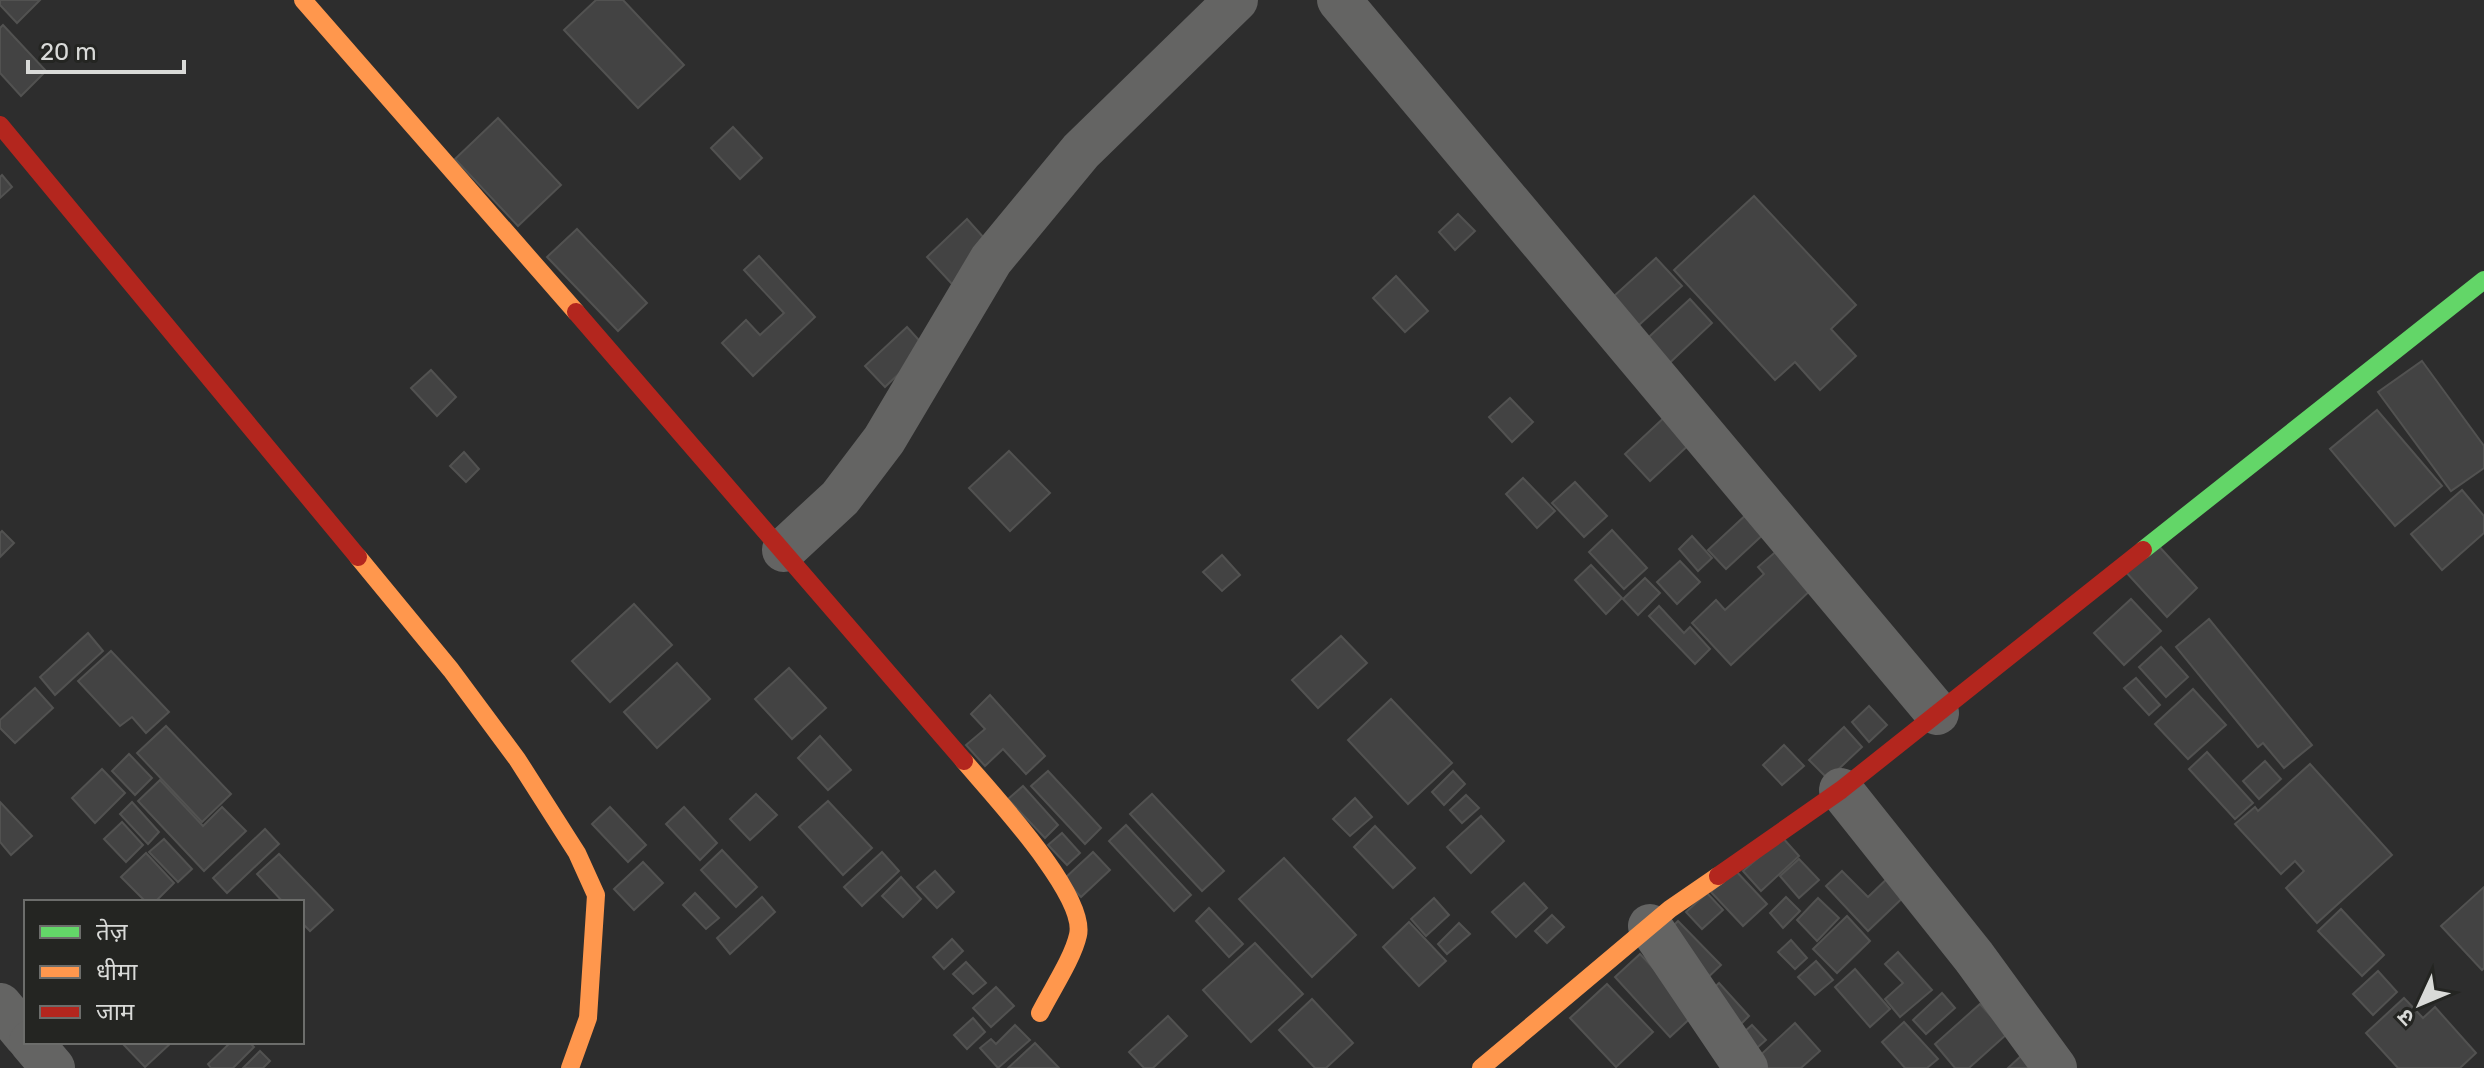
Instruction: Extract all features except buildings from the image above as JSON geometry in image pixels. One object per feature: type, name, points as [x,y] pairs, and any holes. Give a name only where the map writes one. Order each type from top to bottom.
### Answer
[{"type":"street","points":[[303,0],[784,550],[1028,837],[1071,897],[1079,933],[1040,1013]]},
{"type":"street","points":[[784,550],[840,498],[884,440],[991,260],[1081,151],[1236,0]]},
{"type":"street","points":[[1339,0],[1937,713]]},
{"type":"street","points":[[0,125],[451,670],[517,759],[577,853],[596,895],[594,962],[588,1018],[570,1068]]},
{"type":"street","points":[[1481,1068],[1650,926],[1841,790],[2484,280]]},
{"type":"street","points":[[1841,790],[1974,957],[2055,1068]]},
{"type":"street","points":[[1650,926],[1746,1068]]},
{"type":"street","points":[[0,1005],[24,1034]]},
{"type":"street","points":[[33,1044],[53,1068]]},
{"type":"traffic: fast","points":[[2143,550],[2484,280]]},
{"type":"traffic: slow","points":[[303,0],[576,312]]},
{"type":"traffic: slow","points":[[358,557],[451,670],[517,759],[577,853],[596,895],[588,1018],[570,1068]]},
{"type":"traffic: slow","points":[[964,761],[1053,871],[1077,917],[1075,944],[1040,1013]]},
{"type":"traffic: slow","points":[[1481,1068],[1670,909],[1718,876]]},
{"type":"traffic: jam","points":[[0,125],[358,557]]},
{"type":"traffic: jam","points":[[576,312],[964,761]]},
{"type":"traffic: jam","points":[[1718,876],[1841,790],[2143,550]]}]
